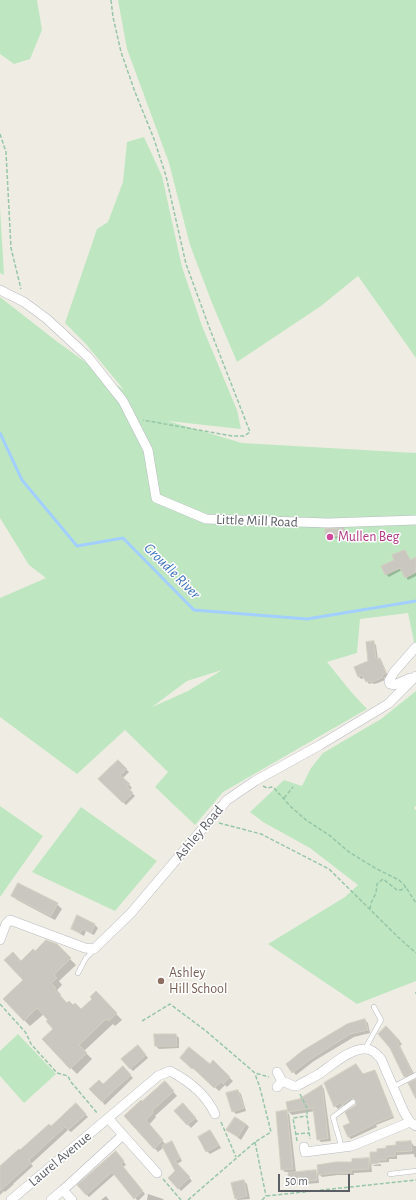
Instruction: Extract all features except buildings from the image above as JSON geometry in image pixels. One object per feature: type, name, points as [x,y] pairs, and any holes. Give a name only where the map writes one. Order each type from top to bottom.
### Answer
[{"type":"street","name":"Little Mill Road","points":[[0,290],[24,302],[47,319],[88,357],[123,401],[148,450],[156,498],[206,519],[328,523],[416,520]]},
{"type":"street","points":[[416,647],[388,681],[390,684],[394,685],[416,676]]},
{"type":"street","name":"Ashley Road","points":[[94,949],[131,913],[227,800],[388,704],[416,676]]},
{"type":"street","points":[[0,940],[6,924],[10,920],[85,948],[94,949]]},
{"type":"street","points":[[277,1072],[280,1084],[297,1086],[348,1054],[365,1048],[376,1053],[381,1059],[393,1087],[413,1124],[352,1146],[342,1148],[305,1152],[307,1144]]},
{"type":"street","name":"Laurel Avenue","points":[[11,1200],[158,1076],[170,1071],[182,1078],[201,1093],[215,1114]]},
{"type":"street","points":[[106,1120],[123,1135],[157,1173]]},
{"type":"street","name":"Laurel Avenue","points":[[51,1200],[123,1135]]},
{"type":"street","name":"Laurel Avenue","points":[[63,1190],[72,1200]]},
{"type":"lane","points":[[78,973],[86,958],[94,949]]},
{"type":"lane","points":[[365,1048],[381,1020],[374,1007]]},
{"type":"lane","points":[[393,1087],[416,1076]]},
{"type":"lane","points":[[342,1148],[333,1117],[353,1102]]},
{"type":"lane","points":[[390,1174],[416,1171]]},
{"type":"path","points":[[111,0],[113,17],[121,52],[154,139],[166,176],[186,264],[250,432],[244,436],[232,436],[132,418]]},
{"type":"path","points":[[0,134],[6,152],[11,248],[24,302]]},
{"type":"path","points":[[260,779],[263,787],[272,787],[306,820],[329,834],[349,852],[375,868],[399,880],[406,887],[416,903]]},
{"type":"path","points":[[284,798],[293,787]]},
{"type":"path","points":[[209,820],[261,834],[329,869],[416,953]]},
{"type":"path","points":[[370,909],[376,893],[377,884],[383,879],[397,890],[401,890],[406,887]]},
{"type":"path","points":[[0,1004],[26,1033],[31,1044],[57,1073],[68,1076],[71,1082],[106,1120]]},
{"type":"path","points":[[142,1021],[170,1004],[206,1031],[255,1073],[260,1088],[271,1132],[255,1142],[188,1200]]},
{"type":"path","points":[[297,1086],[297,1090],[307,1108],[309,1133],[307,1144]]},
{"type":"path","points":[[215,1114],[220,1118],[236,1158]]},
{"type":"path","points":[[296,1141],[293,1118],[307,1116]]},
{"type":"path","points":[[296,1134],[309,1133]]},
{"type":"path","points":[[255,1142],[266,1196]]},
{"type":"path","points":[[157,1173],[182,1200]]},
{"type":"path","points":[[262,1200],[266,1196],[416,1180]]},
{"type":"green space","points":[[0,0],[37,0],[42,30],[30,59],[14,64],[0,54]]},
{"type":"green space","points":[[118,0],[416,0],[416,358],[358,276],[321,306],[237,362],[212,303],[190,245],[169,163],[127,49]]},
{"type":"green space","points":[[144,137],[162,176],[182,267],[202,326],[237,410],[241,429],[168,421],[242,443],[416,453],[416,651],[408,613],[360,619],[357,653],[327,662],[367,709],[223,792],[195,825],[155,787],[168,772],[125,730],[77,774],[0,717],[0,598],[46,578],[29,565],[0,518],[0,297],[55,340],[124,390],[85,343],[65,323],[97,229],[108,222],[123,182],[127,142]],"holes":[[[222,670],[188,691],[152,707],[187,681]]]},
{"type":"green space","points":[[0,207],[4,275],[0,273]]},
{"type":"green space","points":[[416,691],[416,806],[414,808],[416,810],[416,981],[357,1004],[268,944],[345,897],[358,885],[310,848],[263,822],[250,812],[284,780],[302,786],[311,768],[323,753],[381,719]]},
{"type":"green space","points":[[0,806],[43,836],[0,897]]},
{"type":"green space","points":[[81,807],[157,861],[115,911],[32,872]]},
{"type":"green space","points":[[18,1034],[56,1074],[24,1103],[0,1076],[0,1051]]},
{"type":"waterway","name":"Groudle River","points":[[0,433],[22,480],[77,546],[123,538],[194,610],[307,619],[416,601]]},
{"type":"place","name":"Mullen Beg","points":[[330,537]]},
{"type":"place","name":"Ashley Hill School","points":[[161,981]]}]
